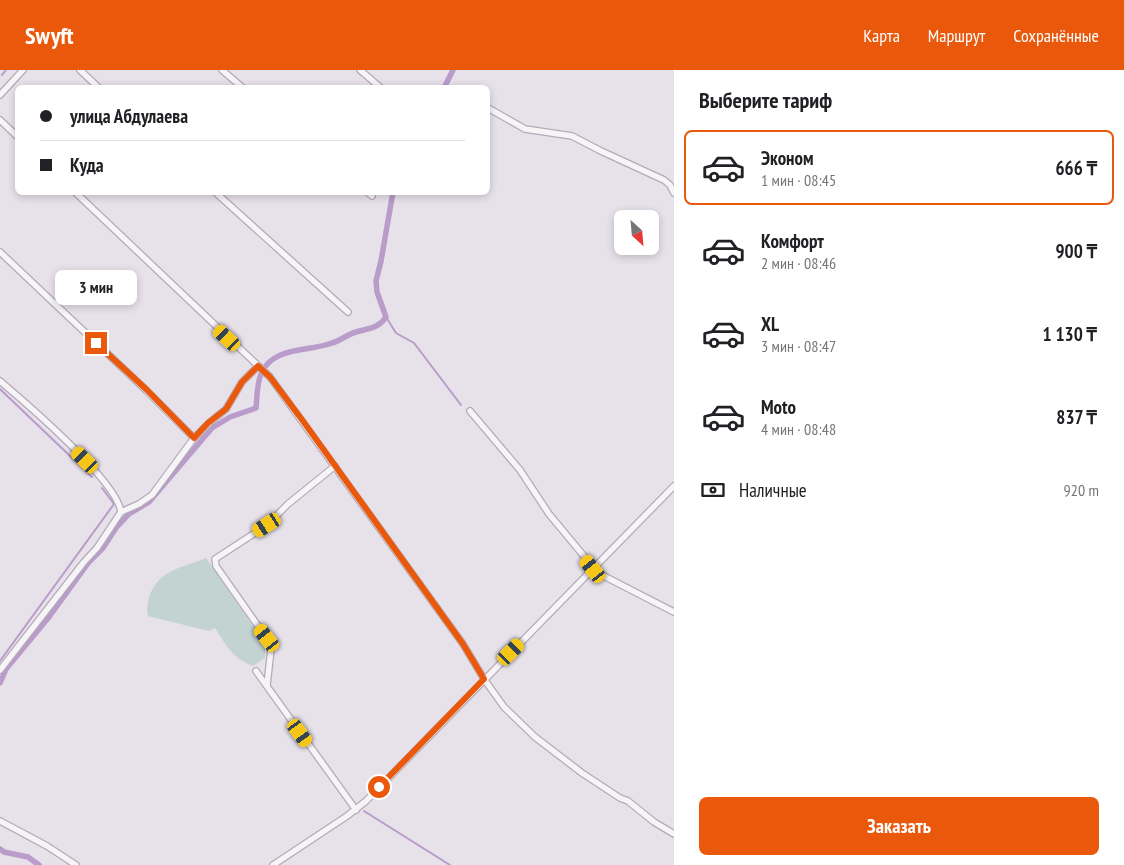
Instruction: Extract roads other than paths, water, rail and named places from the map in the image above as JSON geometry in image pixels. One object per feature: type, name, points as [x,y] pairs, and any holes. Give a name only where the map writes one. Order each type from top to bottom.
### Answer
[{"type":"street","points":[[0,95],[23,70]]},
{"type":"street","points":[[80,70],[96,85]]},
{"type":"street","points":[[222,70],[240,85]]},
{"type":"street","points":[[360,70],[378,85]]},
{"type":"street","points":[[490,109],[525,129],[572,136],[582,140],[601,151],[664,180],[670,185],[674,193]]},
{"type":"street","points":[[0,120],[15,134]]},
{"type":"street","points":[[78,195],[267,374],[409,564],[504,707],[534,737],[582,773],[620,798],[628,801],[654,822],[674,834]]},
{"type":"street","points":[[218,195],[348,312]]},
{"type":"street","points":[[0,252],[147,390],[194,438]]},
{"type":"street","points":[[0,670],[97,548],[121,512],[139,504],[152,495],[194,438],[208,423],[226,409],[242,382],[260,367]]},
{"type":"street","points":[[0,381],[24,401],[85,460],[114,495],[121,512]]},
{"type":"street","points":[[470,411],[520,470],[549,514],[593,569],[602,577],[674,612]]},
{"type":"street","points":[[267,685],[270,643],[216,566],[215,559],[267,525],[288,504],[335,466]]},
{"type":"street","points":[[273,865],[356,810],[674,486]]},
{"type":"street","points":[[256,671],[356,810]]},
{"type":"street","points":[[0,821],[47,846],[76,865]]},
{"type":"waterway","points":[[2,75],[6,70]]},
{"type":"waterway","points":[[446,85],[453,70]]},
{"type":"waterway","points":[[0,683],[6,669],[129,514],[149,502],[212,428],[230,417],[256,408],[259,382],[266,365],[282,354],[323,346],[353,333],[369,329],[383,321],[386,317],[377,292],[376,281],[392,195]]},
{"type":"waterway","points":[[386,317],[396,333],[414,343],[461,405]]},
{"type":"waterway","points":[[0,389],[92,477]]},
{"type":"waterway","points":[[0,661],[114,504],[102,488]]},
{"type":"waterway","points":[[364,811],[450,865]]},
{"type":"waterway","points":[[0,849],[4,852],[28,857],[39,865]]}]
